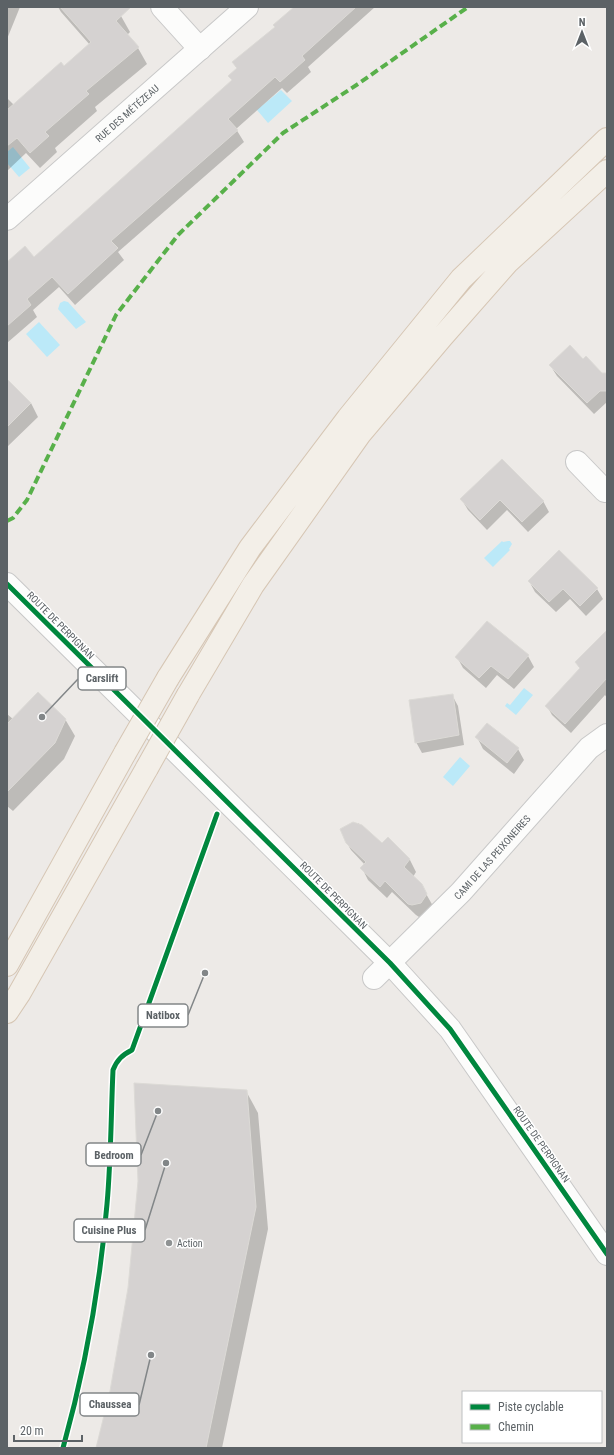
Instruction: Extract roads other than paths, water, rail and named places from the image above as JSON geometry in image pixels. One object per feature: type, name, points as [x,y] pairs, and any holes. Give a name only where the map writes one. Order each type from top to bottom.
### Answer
[{"type":"main road","points":[[7,965],[168,678],[250,548],[348,418],[461,279],[607,139]]},
{"type":"main road","points":[[7,1012],[19,994],[188,695],[253,585],[360,434],[507,263],[607,171]]},
{"type":"street","points":[[162,7],[200,49]]},
{"type":"street","name":"RUE DES MÉTÉZEAU","points":[[7,219],[247,7]]},
{"type":"street","points":[[577,462],[605,491],[607,490]]},
{"type":"street","name":"ROUTE DE PERPIGNAN","points":[[7,584],[390,963],[450,1029],[607,1254]]},
{"type":"street","name":"CAMI DE LAS PEIXONEIRES","points":[[374,978],[461,892],[589,748],[607,735]]},
{"type":"water","points":[[281,90],[292,101],[268,123],[257,110]]},
{"type":"water","points":[[13,147],[30,168],[19,177],[7,163],[7,152]]},
{"type":"water","points":[[64,301],[68,302],[86,322],[76,329],[58,309],[60,303]]},
{"type":"water","points":[[39,322],[60,345],[47,357],[26,334]]},
{"type":"water","points":[[502,541],[510,541],[512,544],[509,549],[510,550],[493,567],[484,558]]},
{"type":"water","points":[[524,688],[533,695],[516,715],[505,706],[507,703],[510,705]]},
{"type":"water","points":[[460,757],[470,766],[453,786],[443,777]]},
{"type":"place","name":"Carslift","points":[[42,717]]},
{"type":"place","name":"Natibox","points":[[205,973]]},
{"type":"place","name":"Bedroom","points":[[158,1111]]},
{"type":"place","name":"Cuisine Plus","points":[[166,1163]]},
{"type":"place","name":"Action","points":[[169,1243]]},
{"type":"place","name":"Chaussea","points":[[151,1355]]}]
